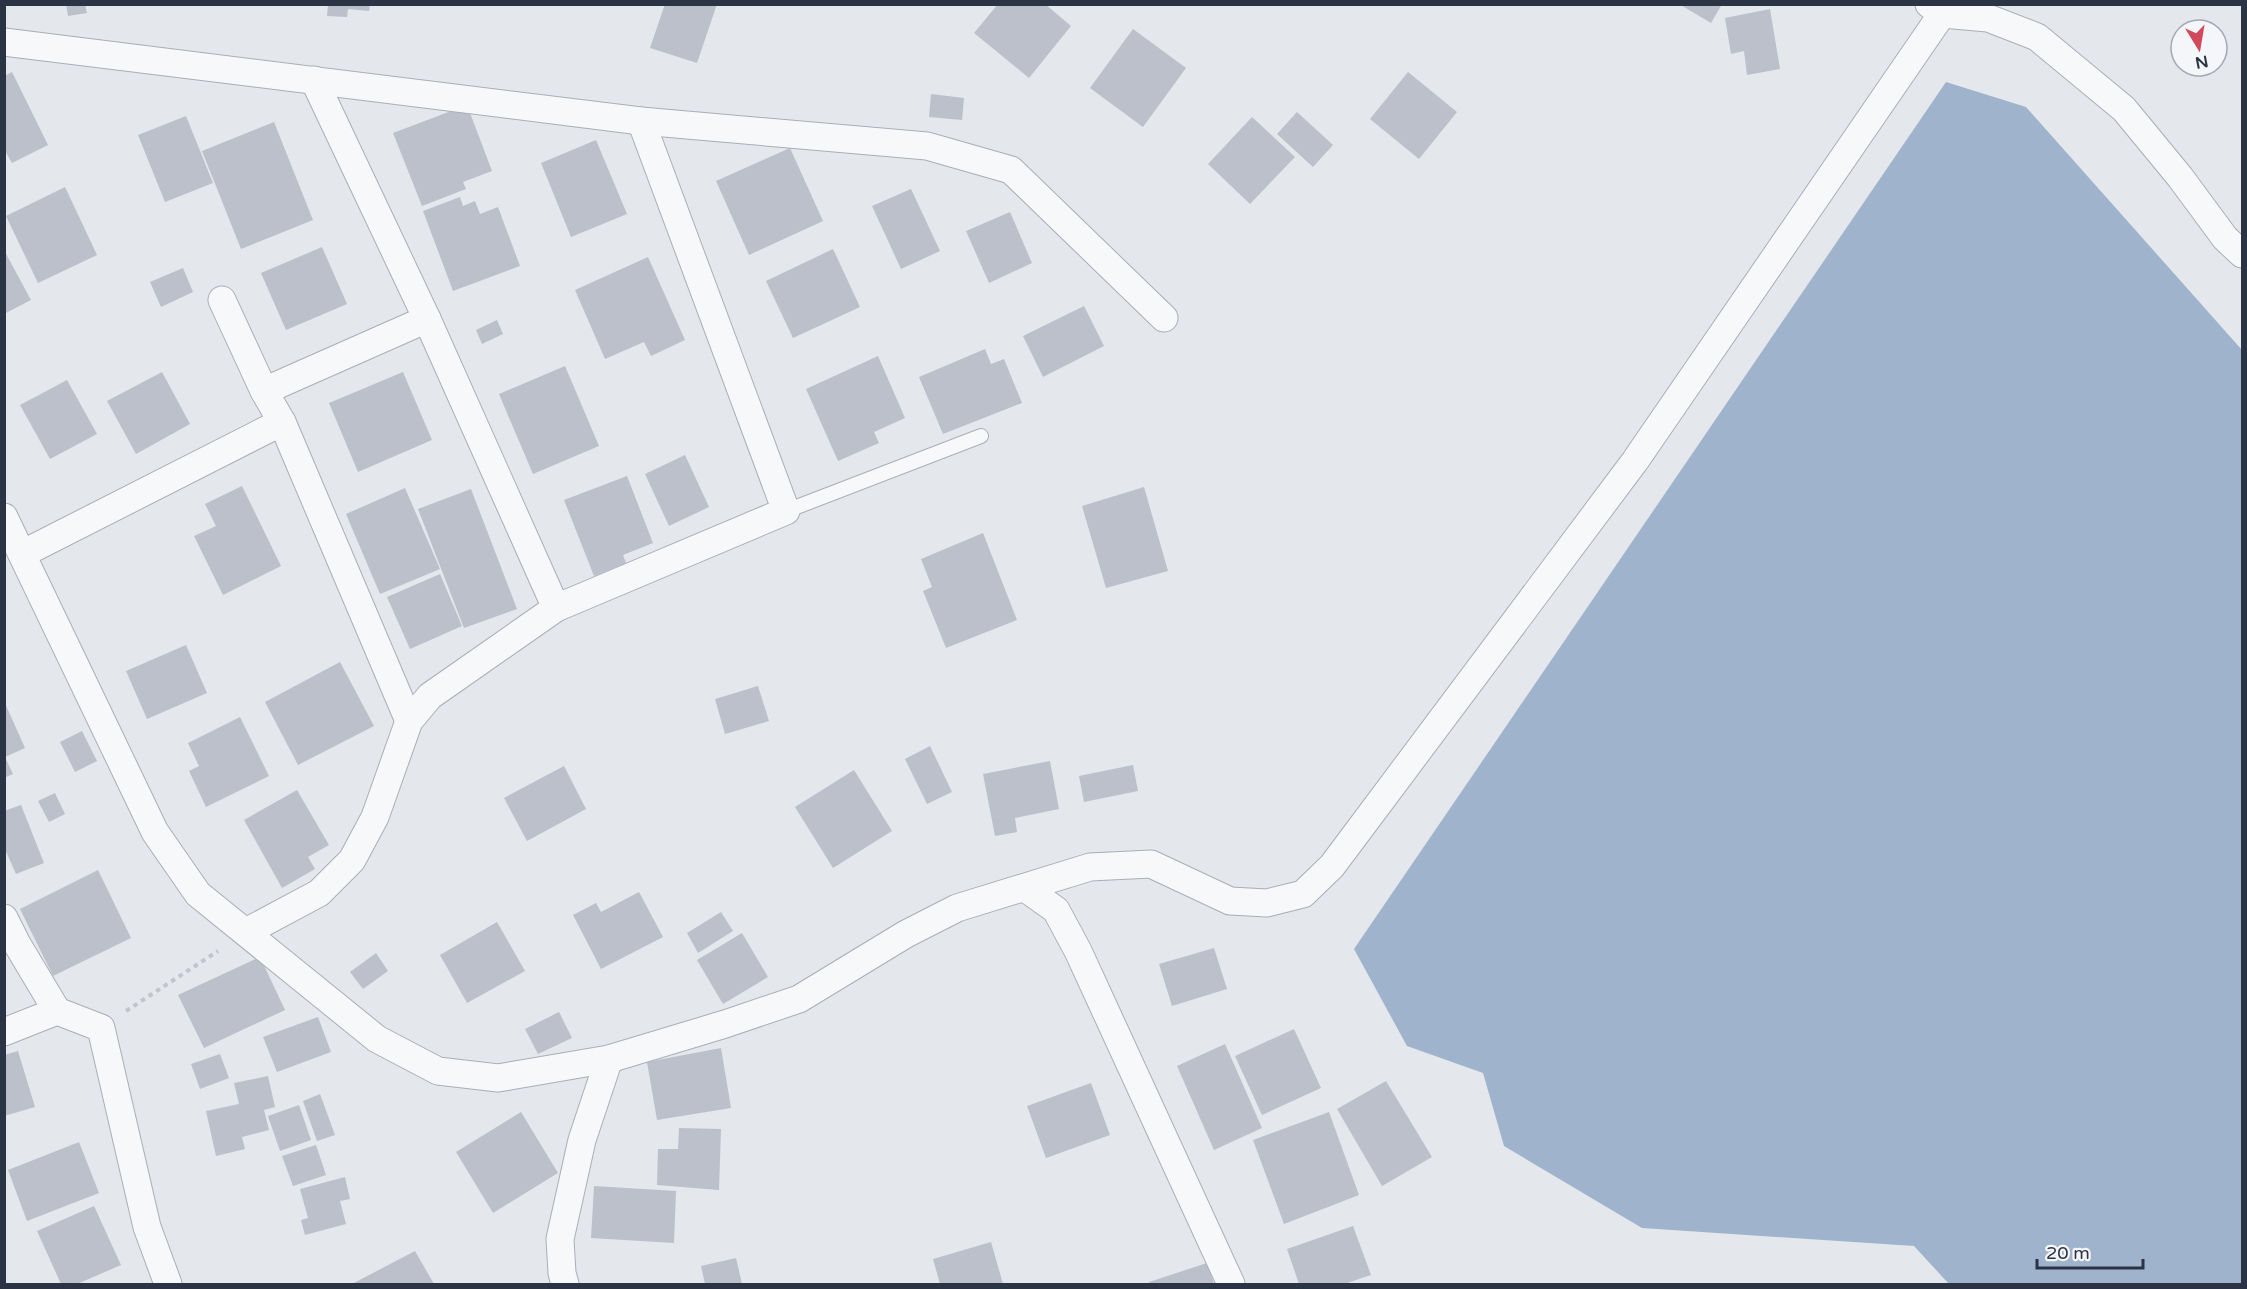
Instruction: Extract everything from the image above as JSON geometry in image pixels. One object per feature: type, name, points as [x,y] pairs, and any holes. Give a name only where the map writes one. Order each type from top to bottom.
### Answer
[{"type":"street","points":[[4,517],[155,832],[198,894],[377,1039],[438,1071],[498,1078],[609,1059],[799,999],[906,934],[957,908],[1090,867],[1151,864],[1230,901],[1267,903],[1303,894],[1332,866],[1635,461],[1935,9],[1988,18],[2037,37],[2124,109],[2180,177],[2224,238],[2242,254]]},
{"type":"street","points":[[4,42],[641,121],[927,146],[1011,170],[1164,318]]},
{"type":"street","points":[[314,80],[427,319],[556,608]]},
{"type":"street","points":[[246,932],[319,893],[352,860],[375,817],[409,721],[430,696],[556,608],[786,511],[641,121]]},
{"type":"street","points":[[222,300],[264,391],[282,422],[409,721]]},
{"type":"street","points":[[264,391],[427,319]]},
{"type":"street","points":[[22,554],[282,422]]},
{"type":"street","points":[[1025,888],[1056,910],[1078,951],[1231,1284]]},
{"type":"street","points":[[4,918],[57,1011],[101,1028],[147,1227],[168,1284]]},
{"type":"street","points":[[4,1032],[57,1011]]},
{"type":"street","points":[[565,1284],[560,1239],[582,1140],[609,1059]]},
{"type":"lane","points":[[786,511],[981,436]]},
{"type":"path","points":[[101,1028],[246,932]]},
{"type":"water","points":[[1946,82],[2026,107],[2242,350],[2242,1284],[1949,1284],[1914,1246],[1642,1228],[1504,1146],[1483,1073],[1407,1046],[1354,949]]},
{"type":"building","points":[[66,4],[85,4],[87,13],[68,16]]},
{"type":"building","points":[[665,4],[717,4],[697,63],[650,48]]},
{"type":"building","points":[[998,4],[1045,4],[1071,26],[1029,78],[974,33]]},
{"type":"building","points":[[1679,4],[1722,4],[1711,23]]},
{"type":"building","points":[[328,5],[370,5],[369,11],[348,9],[347,17],[327,16]]},
{"type":"building","points":[[1770,9],[1780,69],[1747,75],[1744,51],[1731,54],[1725,18]]},
{"type":"building","points":[[1133,29],[1186,68],[1143,127],[1090,88]]},
{"type":"building","points":[[12,72],[48,145],[12,163],[4,149],[4,76]]},
{"type":"building","points":[[1408,72],[1457,112],[1419,159],[1370,119]]},
{"type":"building","points":[[931,94],[964,98],[962,120],[929,117]]},
{"type":"building","points":[[467,105],[492,171],[463,182],[466,189],[422,206],[393,133]]},
{"type":"building","points":[[1297,112],[1333,145],[1313,167],[1277,134]]},
{"type":"building","points":[[186,116],[213,183],[165,202],[138,135]]},
{"type":"building","points":[[1252,117],[1295,157],[1250,204],[1208,164]]},
{"type":"building","points":[[274,122],[313,220],[241,249],[202,151]]},
{"type":"building","points":[[596,140],[627,214],[571,237],[541,163]]},
{"type":"building","points":[[790,148],[823,221],[749,255],[716,181]]},
{"type":"building","points":[[65,187],[97,255],[38,283],[6,216]]},
{"type":"building","points":[[911,189],[940,251],[901,269],[872,206]]},
{"type":"building","points":[[460,197],[463,206],[475,201],[480,214],[498,207],[520,266],[453,291],[423,211]]},
{"type":"building","points":[[1010,212],[1032,263],[989,283],[966,231]]},
{"type":"building","points":[[322,247],[347,304],[286,330],[261,273]]},
{"type":"building","points":[[833,249],[860,307],[793,338],[766,281]]},
{"type":"building","points":[[4,250],[31,300],[4,314]]},
{"type":"building","points":[[648,257],[685,340],[651,356],[644,342],[605,359],[575,290]]},
{"type":"building","points":[[183,268],[193,292],[161,307],[150,282]]},
{"type":"building","points":[[1084,306],[1104,346],[1043,377],[1023,336]]},
{"type":"building","points":[[497,320],[503,334],[482,344],[476,330]]},
{"type":"building","points":[[985,349],[991,364],[1004,359],[1022,403],[943,434],[919,377]]},
{"type":"building","points":[[878,356],[905,418],[874,432],[879,443],[838,461],[806,389]]},
{"type":"building","points":[[565,366],[599,446],[533,474],[499,394]]},
{"type":"building","points":[[162,372],[190,424],[136,454],[107,401]]},
{"type":"building","points":[[403,372],[432,440],[358,472],[329,403]]},
{"type":"building","points":[[67,380],[97,434],[50,459],[20,405]]},
{"type":"building","points":[[685,455],[709,507],[669,526],[645,474]]},
{"type":"building","points":[[627,476],[653,543],[623,555],[626,563],[594,576],[564,500]]},
{"type":"building","points":[[242,486],[281,566],[223,595],[194,536],[216,526],[205,504]]},
{"type":"building","points":[[1144,487],[1168,571],[1106,588],[1082,506]]},
{"type":"building","points":[[405,488],[440,569],[380,594],[346,514]]},
{"type":"building","points":[[471,489],[517,609],[464,628],[418,509]]},
{"type":"building","points":[[983,533],[1017,620],[946,648],[923,591],[932,587],[921,559]]},
{"type":"building","points":[[440,574],[462,626],[410,649],[387,597]]},
{"type":"building","points":[[186,645],[207,693],[147,719],[126,671]]},
{"type":"building","points":[[340,662],[374,726],[298,765],[265,702]]},
{"type":"building","points":[[758,686],[769,721],[725,734],[715,699]]},
{"type":"building","points":[[4,701],[25,748],[5,757],[13,774],[4,778]]},
{"type":"building","points":[[240,717],[269,776],[206,807],[189,771],[199,766],[188,743]]},
{"type":"building","points":[[82,731],[97,761],[75,772],[60,742]]},
{"type":"building","points":[[930,746],[952,792],[927,804],[905,759]]},
{"type":"building","points":[[1050,761],[1059,809],[1015,818],[1017,832],[995,836],[983,774]]},
{"type":"building","points":[[1133,765],[1138,791],[1084,802],[1079,776]]},
{"type":"building","points":[[564,766],[586,809],[527,841],[504,798]]},
{"type":"building","points":[[854,770],[892,831],[833,868],[795,807]]},
{"type":"building","points":[[297,790],[329,845],[308,857],[315,869],[282,888],[244,820]]},
{"type":"building","points":[[55,793],[65,814],[49,822],[38,801]]},
{"type":"building","points":[[21,805],[44,863],[16,874],[4,847],[4,811]]},
{"type":"building","points":[[98,870],[131,938],[53,976],[20,909]]},
{"type":"building","points":[[639,892],[663,937],[601,969],[573,915],[596,903],[601,912]]},
{"type":"building","points":[[721,912],[733,931],[698,953],[687,933]]},
{"type":"building","points":[[497,922],[525,971],[467,1003],[440,955]]},
{"type":"building","points":[[742,933],[768,977],[723,1004],[697,960]]},
{"type":"building","points":[[1214,948],[1227,989],[1172,1006],[1159,964]]},
{"type":"building","points":[[376,953],[388,971],[363,989],[350,972]]},
{"type":"building","points":[[260,957],[285,1010],[204,1048],[178,995]]},
{"type":"building","points":[[559,1012],[572,1038],[538,1054],[525,1029]]},
{"type":"building","points":[[318,1017],[331,1052],[277,1072],[263,1037]]},
{"type":"building","points":[[1294,1029],[1321,1088],[1262,1115],[1235,1056]]},
{"type":"building","points":[[1225,1044],[1262,1128],[1214,1150],[1177,1066]]},
{"type":"building","points":[[721,1048],[731,1108],[657,1120],[647,1062]]},
{"type":"building","points":[[18,1051],[35,1107],[4,1116],[4,1055]]},
{"type":"building","points":[[220,1054],[229,1078],[200,1089],[191,1064]]},
{"type":"building","points":[[268,1076],[275,1107],[264,1110],[269,1130],[242,1137],[245,1149],[216,1156],[206,1111],[239,1104],[234,1083]]},
{"type":"building","points":[[1386,1081],[1432,1157],[1382,1186],[1337,1109]]},
{"type":"building","points":[[1091,1083],[1110,1135],[1046,1158],[1027,1106]]},
{"type":"building","points":[[320,1094],[335,1135],[317,1141],[303,1101]]},
{"type":"building","points":[[299,1105],[311,1140],[280,1151],[268,1116]]},
{"type":"building","points":[[521,1112],[558,1173],[493,1213],[456,1152]]},
{"type":"building","points":[[1329,1112],[1359,1195],[1284,1224],[1253,1140]]},
{"type":"building","points":[[679,1128],[721,1129],[719,1190],[657,1185],[658,1149],[678,1149]]},
{"type":"building","points":[[79,1142],[99,1193],[27,1221],[8,1170]]},
{"type":"building","points":[[316,1145],[326,1175],[293,1186],[282,1156]]},
{"type":"building","points":[[345,1177],[350,1199],[340,1201],[346,1224],[305,1235],[301,1220],[308,1218],[300,1189]]},
{"type":"building","points":[[594,1186],[676,1191],[674,1243],[591,1238]]},
{"type":"building","points":[[94,1206],[121,1265],[77,1284],[61,1284],[37,1231]]},
{"type":"building","points":[[1353,1226],[1371,1275],[1344,1284],[1299,1284],[1287,1249]]},
{"type":"building","points":[[991,1242],[1003,1284],[940,1284],[933,1259]]},
{"type":"building","points":[[415,1251],[434,1284],[352,1284]]},
{"type":"building","points":[[736,1258],[742,1284],[705,1284],[701,1266]]},
{"type":"building","points":[[1207,1263],[1214,1284],[1150,1284],[1149,1282]]}]
